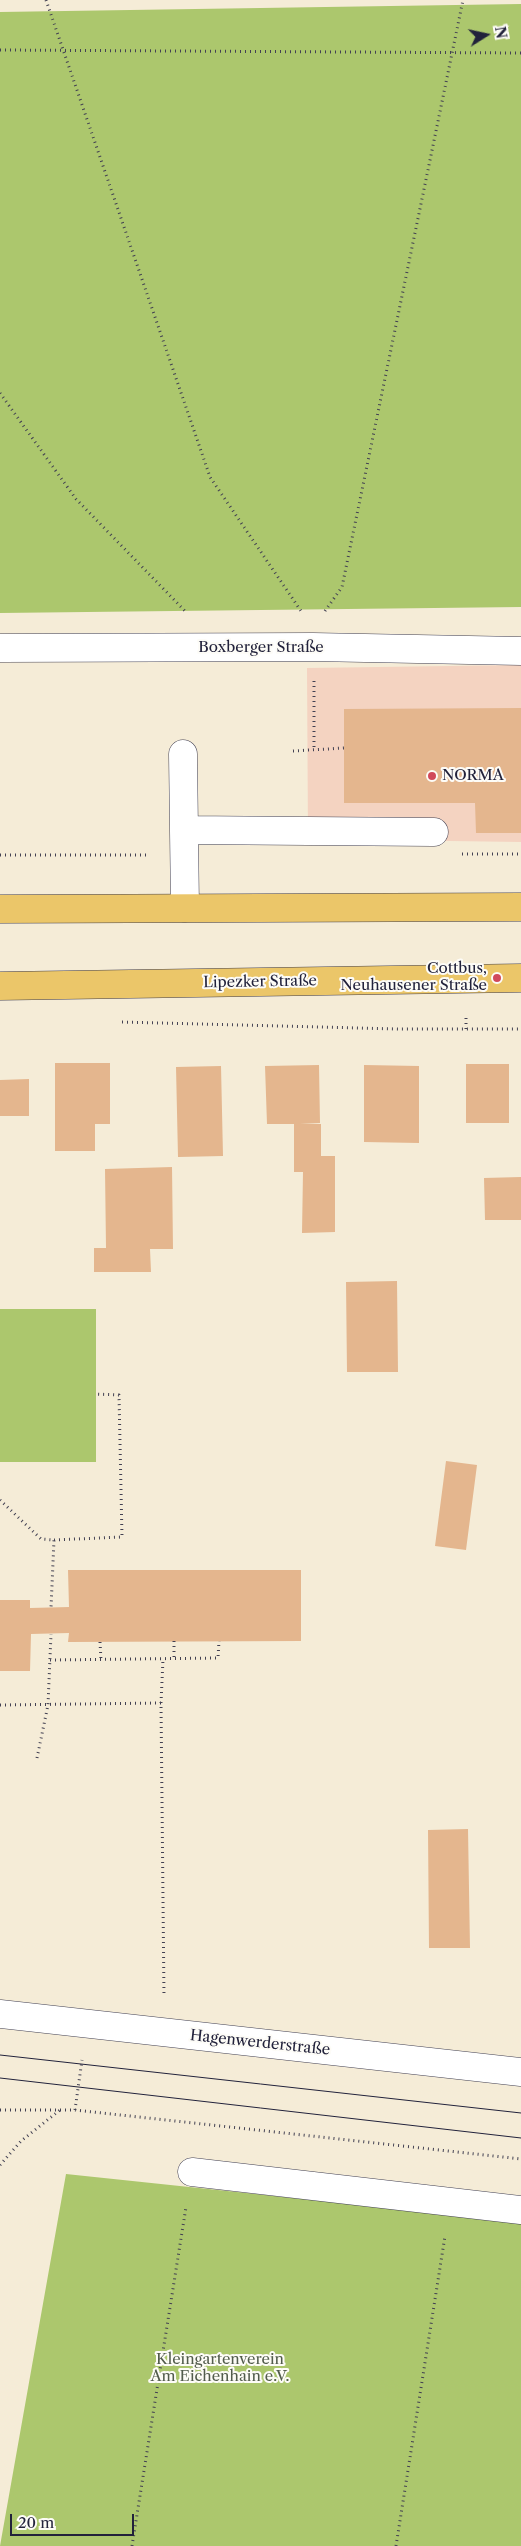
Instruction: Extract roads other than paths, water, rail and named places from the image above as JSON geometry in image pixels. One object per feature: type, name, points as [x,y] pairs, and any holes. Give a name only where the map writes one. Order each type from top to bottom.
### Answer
[{"type":"main road","points":[[0,908],[521,907]]},
{"type":"main road","name":"Lipezker Straße","points":[[0,986],[521,978]]},
{"type":"street","name":"Boxberger Straße","points":[[0,648],[313,638],[521,651]]},
{"type":"street","points":[[183,754],[185,908]]},
{"type":"street","points":[[184,830],[434,832]]},
{"type":"street","name":"Hagenwerderstraße","points":[[0,2014],[521,2072]]},
{"type":"street","points":[[192,2172],[451,2200],[521,2210]]},
{"type":"tram line","points":[[0,2055],[521,2113]]},
{"type":"tram line","points":[[0,2078],[521,2138]]},
{"type":"place","name":"NORMA","points":[[432,776]]},
{"type":"place","name":"Cottbus, Neuhausener Straße","points":[[497,978]]},
{"type":"park label","name":"Kleingartenverein Am Eichenhain e.V.","points":[[220,2368]]}]
